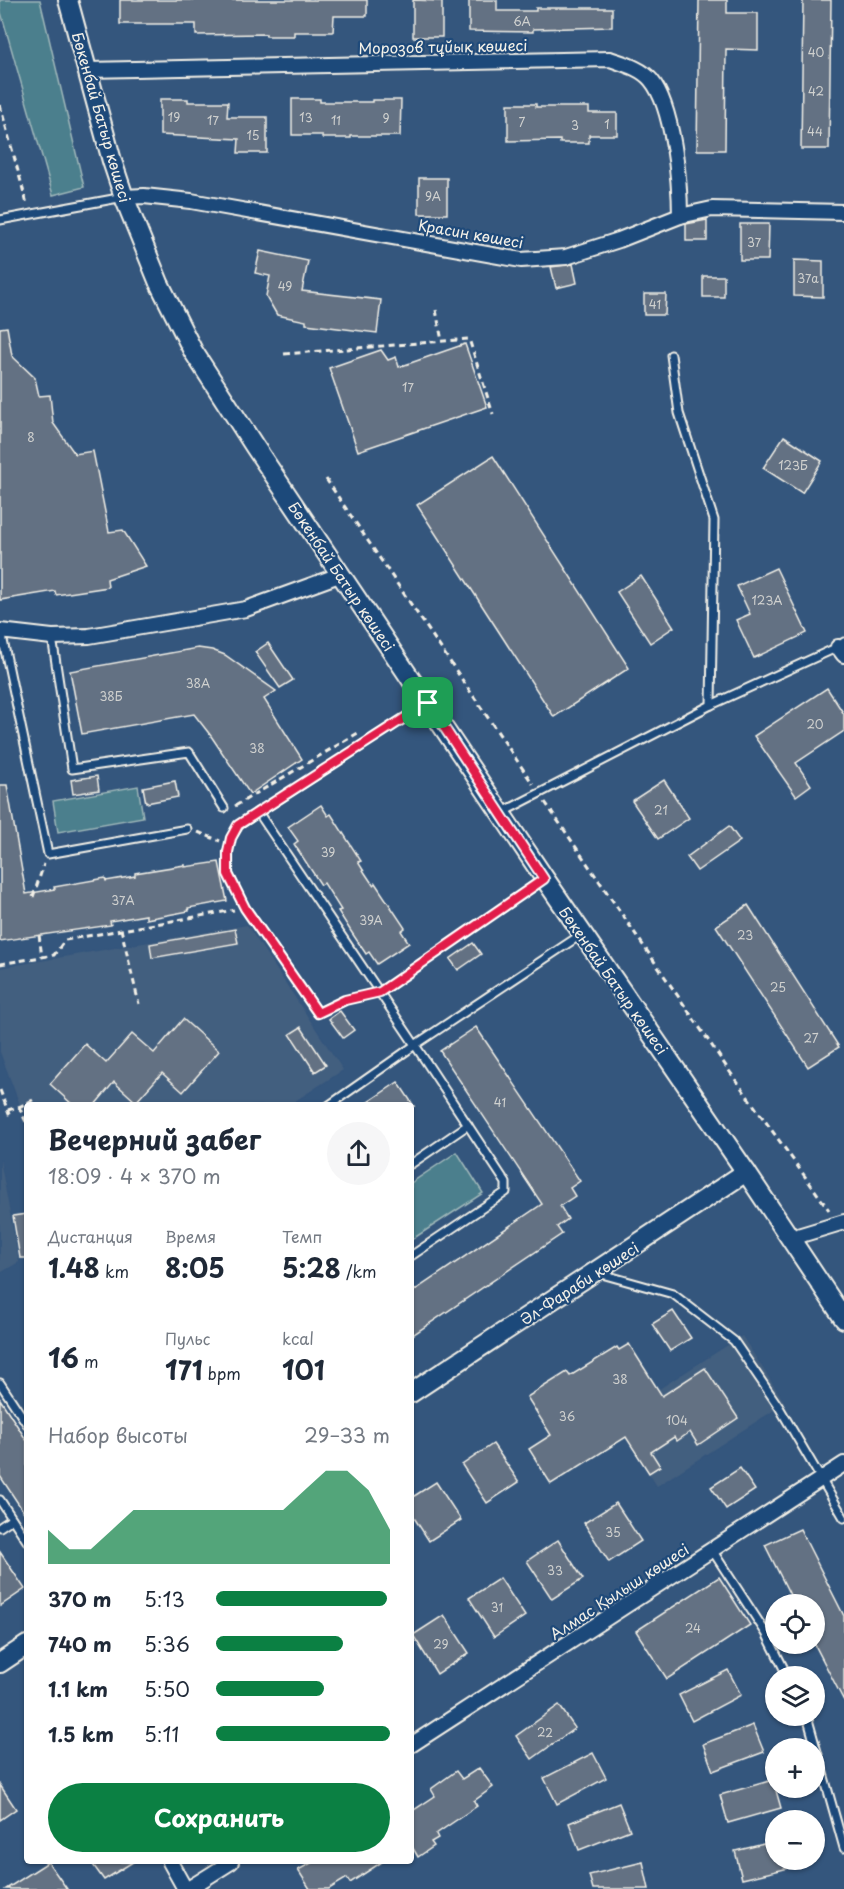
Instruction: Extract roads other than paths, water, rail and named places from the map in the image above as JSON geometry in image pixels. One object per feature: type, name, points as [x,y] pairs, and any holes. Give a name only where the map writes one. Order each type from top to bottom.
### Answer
[{"type":"main road","name":"Бөкенбай Батыр көшесі","points":[[68,0],[124,197],[159,283],[194,351],[255,447],[544,879],[747,1172],[844,1319]]},
{"type":"main road","name":"Әл-Фараби көшесі","points":[[414,1391],[747,1172]]},
{"type":"main road","points":[[0,1663],[24,1647]]},
{"type":"street","name":"Морозов тұйық көшесі","points":[[88,70],[610,59],[632,66],[651,80],[665,103],[680,187],[680,216]]},
{"type":"street","name":"Красин көшесі","points":[[124,197],[144,196],[190,201],[521,260],[567,257],[680,216],[712,209],[844,212]]},
{"type":"street","points":[[0,631],[52,637],[89,636],[246,609],[342,574]]},
{"type":"street","points":[[791,1238],[841,1223]]},
{"type":"street","name":"Алмас Қылыш көшесі","points":[[414,1743],[844,1464]]},
{"type":"street","points":[[171,1864],[187,1889],[228,1864]]},
{"type":"lane","points":[[0,220],[124,197]]},
{"type":"lane","points":[[671,355],[679,413],[714,520],[711,705]]},
{"type":"lane","points":[[0,631],[4,665],[48,854],[187,829]]},
{"type":"lane","points":[[52,637],[72,769],[189,752],[224,808]]},
{"type":"lane","points":[[501,813],[711,705],[842,648]]},
{"type":"lane","points":[[428,703],[238,825],[230,844],[228,874],[245,908],[318,1013],[345,1000],[380,992],[544,879]]},
{"type":"lane","points":[[258,812],[506,1183],[506,1192],[414,1254]]},
{"type":"lane","points":[[334,1102],[582,934]]},
{"type":"lane","points":[[414,1162],[468,1125]]},
{"type":"lane","points":[[594,1272],[673,1294],[734,1341],[779,1407],[844,1518]]},
{"type":"lane","points":[[0,1383],[24,1419]]},
{"type":"lane","points":[[0,1500],[24,1536]]},
{"type":"lane","points":[[0,1527],[12,1518]]},
{"type":"lane","points":[[712,1550],[766,1633],[782,1666]]},
{"type":"lane","points":[[810,1726],[844,1848]]}]
